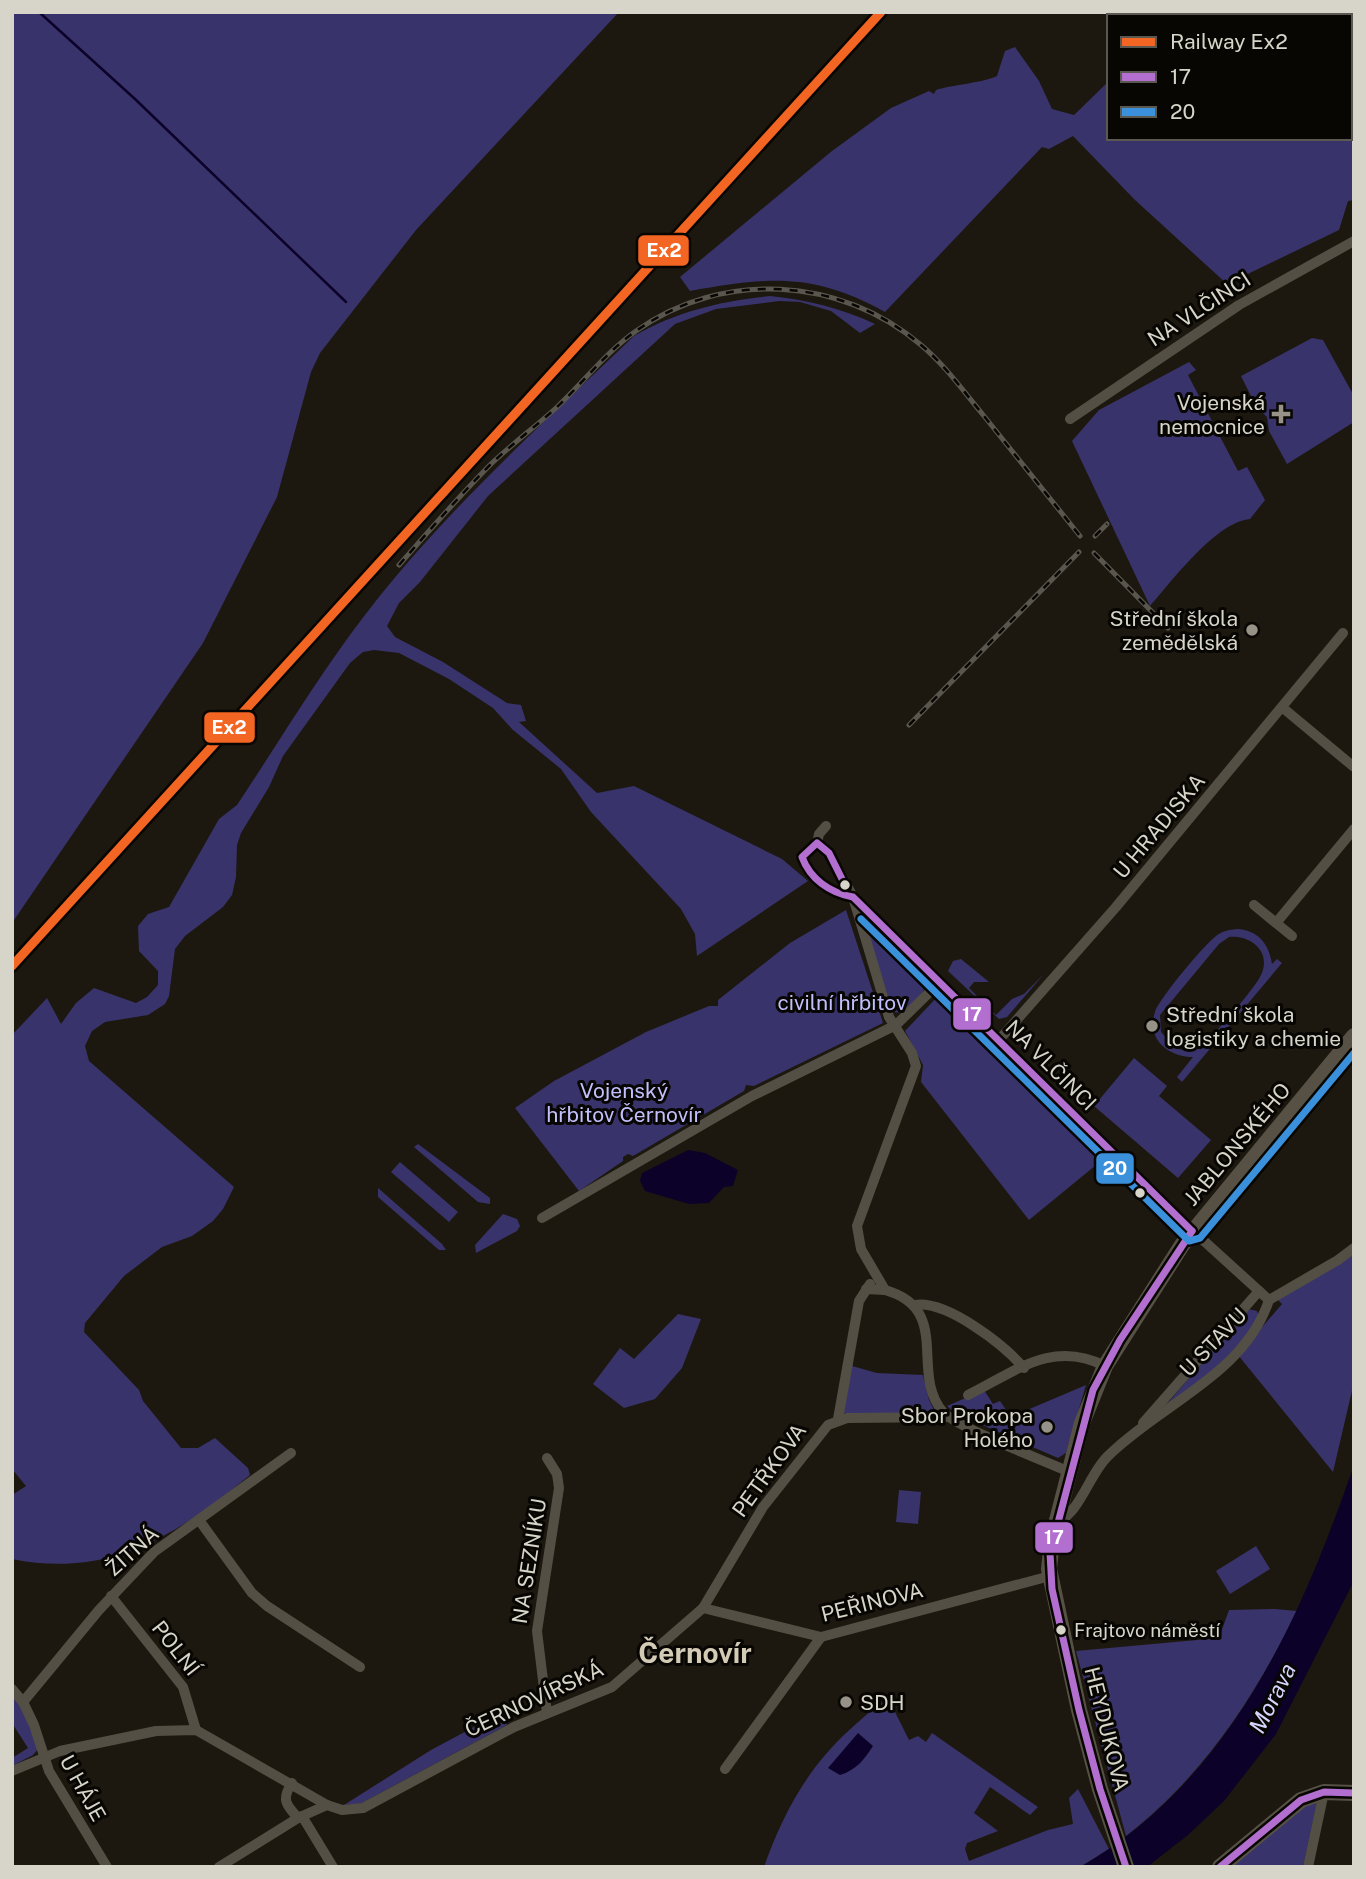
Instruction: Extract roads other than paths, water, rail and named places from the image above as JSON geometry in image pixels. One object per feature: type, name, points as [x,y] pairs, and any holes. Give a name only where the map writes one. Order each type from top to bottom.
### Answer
[{"type":"street","name":"NA VLČINCI","points":[[1070,419],[1238,305],[1354,242]]},
{"type":"street","name":"U HRADISKA","points":[[999,1040],[1116,907],[1343,633]]},
{"type":"street","points":[[1283,708],[1354,767]]},
{"type":"street","points":[[817,843],[819,834],[826,826]]},
{"type":"street","points":[[1276,923],[1354,829]]},
{"type":"street","name":"NA VLČINCI","points":[[853,897],[842,896],[804,866],[802,858],[817,843],[830,853],[853,897],[1192,1231],[1269,1300]]},
{"type":"street","points":[[853,897],[856,915],[889,1017],[915,1058],[915,1076],[858,1226],[861,1248],[885,1290]]},
{"type":"street","points":[[1254,905],[1292,936]]},
{"type":"street","points":[[542,1218],[752,1096],[895,1025],[940,982]]},
{"type":"street","name":"JABLONSKÉHO","points":[[1069,1472],[1088,1404],[1105,1366],[1192,1231],[1354,1036]]},
{"type":"street","points":[[1269,1300],[1338,1261],[1354,1248]]},
{"type":"street","points":[[838,1419],[859,1301],[878,1277]]},
{"type":"street","points":[[866,1289],[900,1294],[915,1305],[925,1326],[936,1401],[948,1417],[1069,1472]]},
{"type":"street","name":"U STAVU","points":[[1140,1428],[1149,1413],[1259,1291]]},
{"type":"street","name":"U STAVU","points":[[1062,1519],[1100,1465],[1140,1428],[1209,1381],[1259,1325],[1269,1300]]},
{"type":"street","points":[[915,1305],[926,1304],[961,1317],[1024,1368]]},
{"type":"street","points":[[968,1395],[1057,1354],[1105,1366]]},
{"type":"street","name":"PETŘKOVA","points":[[703,1608],[763,1507],[820,1432],[838,1419],[948,1417]]},
{"type":"street","name":"ŽITNÁ","points":[[23,1702],[111,1596],[154,1552],[291,1453]]},
{"type":"street","name":"NA SEZNÍKU","points":[[547,1458],[557,1474],[559,1488],[537,1632],[547,1713]]},
{"type":"street","name":"HEYDUKOVA","points":[[1069,1472],[1062,1519],[1050,1553],[1050,1576],[1079,1710],[1126,1867]]},
{"type":"street","points":[[200,1520],[252,1593],[267,1606],[360,1667]]},
{"type":"street","name":"PEŘINOVA","points":[[703,1608],[821,1637],[1050,1576]]},
{"type":"street","name":"POLNÍ","points":[[111,1596],[183,1687],[196,1730]]},
{"type":"street","name":"ČERNOVÍRSKÁ","points":[[327,1805],[342,1810],[363,1808],[514,1727],[612,1687],[703,1608]]},
{"type":"street","points":[[725,1769],[821,1637]]},
{"type":"street","name":"U HÁJE","points":[[12,1689],[23,1702],[52,1777],[107,1867]]},
{"type":"street","points":[[12,1771],[44,1756],[156,1731],[196,1730],[327,1805]]},
{"type":"street","points":[[292,1783],[285,1794],[285,1804],[300,1817],[333,1867]]},
{"type":"street","points":[[1220,1867],[1295,1803],[1324,1792],[1354,1793]]},
{"type":"street","points":[[1308,1867],[1324,1792]]},
{"type":"street","points":[[219,1867],[300,1817],[327,1805]]},
{"type":"water","points":[[688,1150],[705,1153],[738,1170],[733,1186],[724,1187],[709,1203],[689,1204],[645,1191],[640,1181],[642,1173]]},
{"type":"water","name":"Morava","points":[[1354,1465],[1354,1581],[1276,1734],[1224,1801],[1188,1835],[1147,1867],[1080,1867],[1132,1832],[1178,1790],[1218,1744],[1253,1693],[1309,1582]]},
{"type":"water","points":[[858,1733],[873,1746],[863,1760],[840,1775],[828,1768]]},
{"type":"waterway","points":[[39,12],[135,99],[346,302]]},
{"type":"railway","points":[[399,565],[492,463],[556,408],[625,339],[670,311],[705,298],[743,290],[780,289],[818,294],[854,305],[889,322],[921,345],[954,379],[1080,536]]},
{"type":"railway","points":[[1095,536],[1107,524]]},
{"type":"railway","points":[[909,725],[1079,552]]},
{"type":"railway","points":[[1094,553],[1168,628]]},
{"type":"rail line","name":"Ex2","points":[[12,966],[881,12]]},
{"type":"place","name":"Vojenská nemocnice","points":[[1281,414]]},
{"type":"place","name":"Střední škola zemědělská","points":[[1252,630]]},
{"type":"place","name":"Střední škola logistiky a chemie","points":[[1152,1026]]},
{"type":"place","name":"Sbor Prokopa Holého","points":[[1047,1427]]},
{"type":"place","name":"Frajtovo náměstí","points":[[1061,1630]]},
{"type":"place","name":"SDH","points":[[846,1702]]},
{"type":"district","name":"Černovír","points":[[695,1652]]},
{"type":"park label","name":"civilní hřbitov","points":[[842,1002]]},
{"type":"park label","name":"Vojenský hřbitov Černovír","points":[[624,1102]]}]
